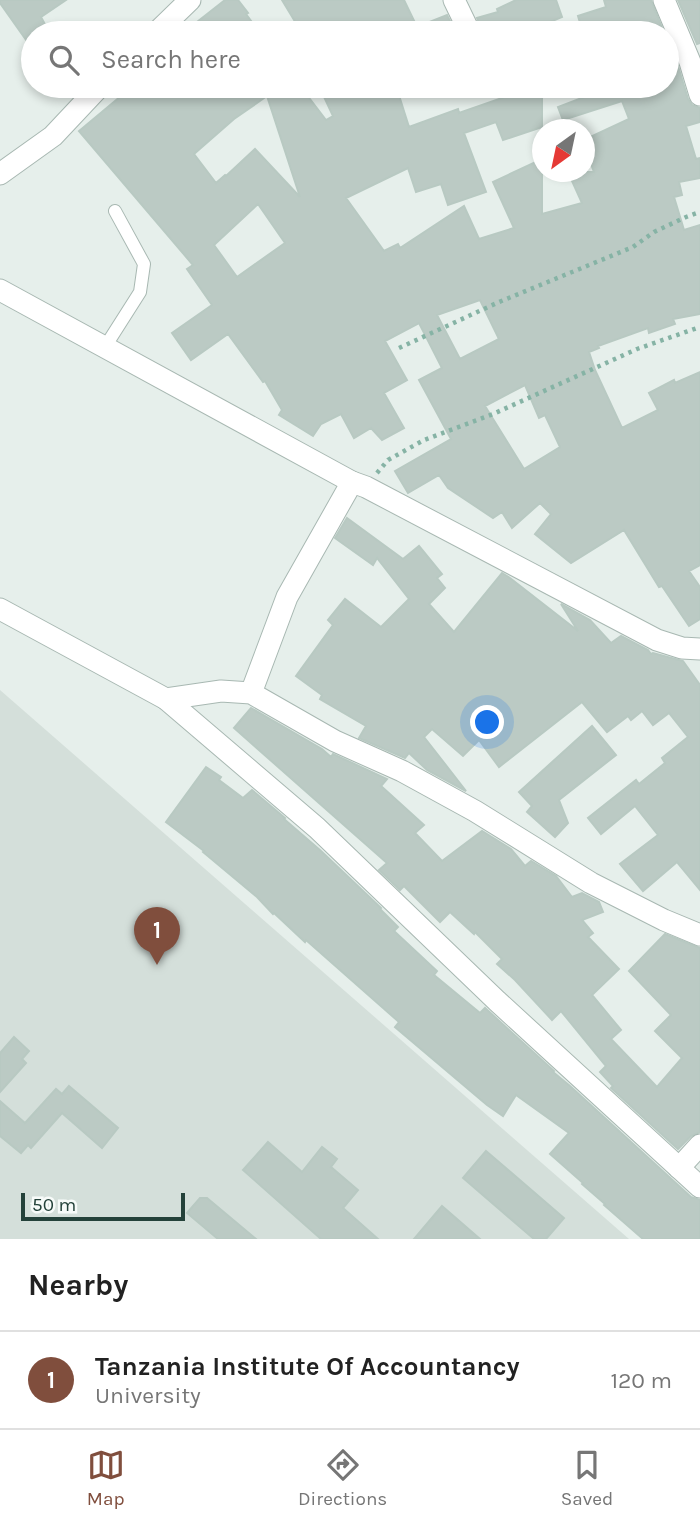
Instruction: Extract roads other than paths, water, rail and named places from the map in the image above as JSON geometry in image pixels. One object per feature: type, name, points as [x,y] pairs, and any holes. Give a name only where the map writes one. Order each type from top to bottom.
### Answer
[{"type":"street","points":[[168,21],[190,0]]},
{"type":"street","points":[[454,0],[464,21]]},
{"type":"street","points":[[664,0],[673,21]]},
{"type":"street","points":[[679,36],[700,95]]},
{"type":"street","points":[[0,174],[53,136],[89,98]]},
{"type":"street","points":[[0,290],[359,484],[657,639],[682,648],[700,649]]},
{"type":"street","points":[[250,693],[287,597],[359,484]]},
{"type":"street","points":[[0,609],[166,699],[317,828],[497,1002],[700,1187]]},
{"type":"street","points":[[166,699],[221,691],[250,693],[335,741],[402,771],[475,811],[591,883],[700,935]]},
{"type":"street","points":[[679,1168],[700,1145]]},
{"type":"lane","points":[[105,347],[139,292],[144,264],[115,211]]},
{"type":"place","name":"Tanzania Institute Of Accountancy","points":[[157,965]]}]
